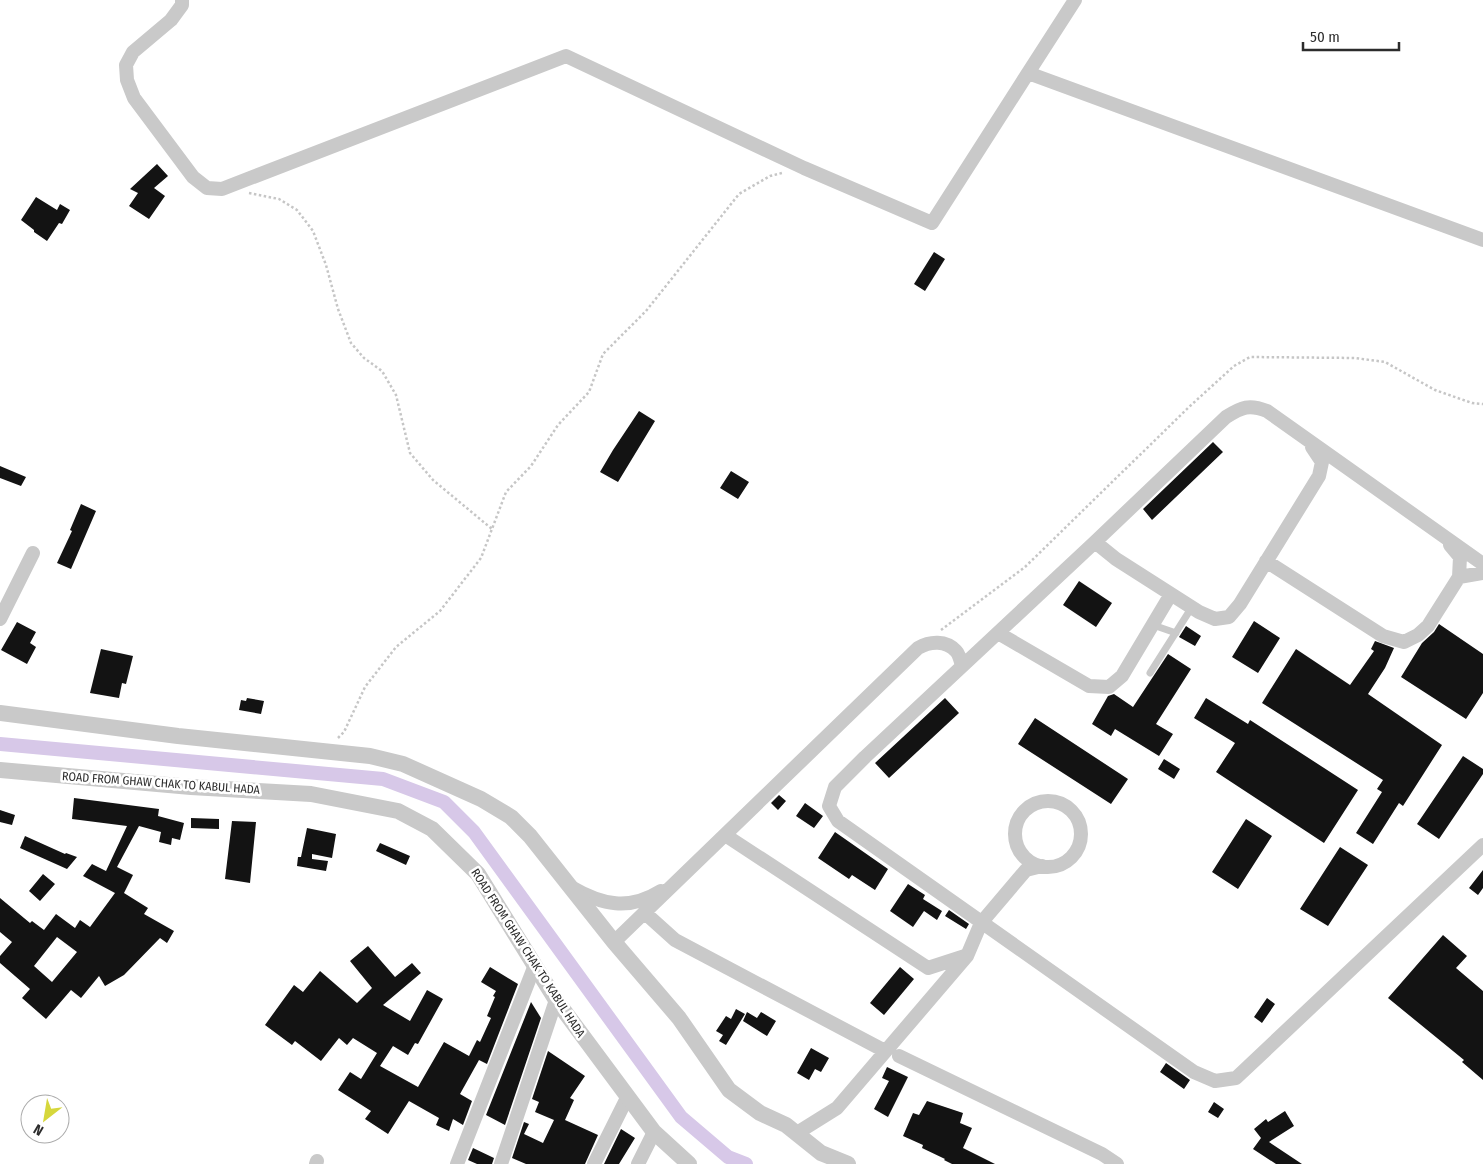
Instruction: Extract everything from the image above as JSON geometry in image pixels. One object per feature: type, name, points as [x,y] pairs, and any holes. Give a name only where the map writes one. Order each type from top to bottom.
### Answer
[{"type":"street","points":[[182,0],[182,5],[172,20],[133,52],[126,65],[127,80],[134,98],[193,178],[207,188],[222,190],[566,56],[804,168],[932,223],[1075,0]]},
{"type":"street","points":[[1028,73],[1483,240]]},
{"type":"street","points":[[1483,564],[1267,411],[1254,406],[1239,408],[1226,417],[835,787],[829,806],[838,821],[1194,1072],[1215,1081],[1236,1078],[1483,845]]},
{"type":"street","points":[[1095,542],[1116,560],[1192,607],[1215,619],[1228,617],[1240,604],[1319,476],[1322,462],[1306,438]]},
{"type":"street","points":[[1319,476],[1338,467],[1346,467]]},
{"type":"street","points":[[1266,561],[1383,636],[1404,642],[1418,635],[1428,626],[1459,577],[1460,557],[1442,535]]},
{"type":"street","points":[[0,619],[33,553]]},
{"type":"street","points":[[1459,577],[1483,573]]},
{"type":"street","points":[[998,633],[1089,686],[1109,687],[1122,676],[1171,594]]},
{"type":"street","points":[[614,942],[918,648],[928,642],[945,643],[957,652],[962,666]]},
{"type":"street","points":[[0,713],[178,736],[370,756],[403,764],[481,799],[511,817],[530,836],[614,942],[678,1018],[729,1090],[760,1113],[786,1125],[821,1153],[848,1164]]},
{"type":"street","name":"ROAD FROM GHAW CHAK TO KABUL HADA","points":[[0,770],[191,787],[311,794],[398,811],[432,829],[478,874],[556,1000],[627,1098],[654,1132],[689,1164]]},
{"type":"street","points":[[797,1134],[837,1108],[967,956],[981,922],[1026,870],[1042,866],[1054,866],[1066,861],[1076,852],[1080,840],[1080,827],[1076,815],[1066,806],[1054,801],[1041,801],[1030,806],[1020,815],[1015,827],[1016,840],[1026,870]]},
{"type":"street","points":[[725,835],[928,968],[967,956]]},
{"type":"street","points":[[1020,852],[1030,861],[1042,866]]},
{"type":"street","points":[[571,887],[583,894],[625,905],[650,898],[678,880]]},
{"type":"street","points":[[645,912],[675,940],[885,1051]]},
{"type":"street","points":[[458,1164],[536,965]]},
{"type":"street","points":[[501,1164],[556,1000]]},
{"type":"street","points":[[899,1056],[1102,1154],[1117,1164]]},
{"type":"street","points":[[594,1164],[627,1098]]},
{"type":"street","points":[[638,1164],[654,1132]]},
{"type":"lane","points":[[1150,673],[1192,607]]},
{"type":"lane","points":[[1153,624],[1176,633]]},
{"type":"path","points":[[328,751],[344,732],[365,687],[396,647],[440,611],[481,558],[506,492],[531,466],[558,426],[589,392],[603,354],[646,311],[739,194],[770,176],[804,168]]},
{"type":"path","points":[[222,190],[259,194],[279,199],[297,210],[313,231],[351,344],[364,358],[382,371],[396,395],[410,453],[434,480],[492,529]]},
{"type":"building","points":[[157,164],[168,176],[154,188],[165,196],[149,219],[129,206],[138,193],[130,189]]},
{"type":"building","points":[[36,197],[57,210],[60,204],[70,210],[62,224],[59,223],[47,241],[21,220]]},
{"type":"building","points":[[934,252],[945,259],[925,291],[914,284]]},
{"type":"building","points":[[639,411],[655,421],[618,482],[600,472]]},
{"type":"building","points":[[1213,442],[1223,452],[1152,520],[1143,509]]},
{"type":"building","points":[[0,466],[26,477],[21,486],[0,478]]},
{"type":"building","points":[[731,471],[749,482],[738,499],[720,488]]},
{"type":"building","points":[[81,504],[96,511],[71,569],[57,563],[72,531],[70,530]]},
{"type":"building","points":[[1079,581],[1112,603],[1096,627],[1063,605]]},
{"type":"building","points":[[1254,621],[1280,638],[1258,673],[1232,657]]},
{"type":"building","points":[[17,622],[36,632],[30,643],[36,647],[27,664],[1,650]]},
{"type":"building","points":[[1439,624],[1483,654],[1483,693],[1466,719],[1401,677],[1422,643],[1434,632]]},
{"type":"building","points":[[1186,626],[1201,636],[1195,646],[1179,637]]},
{"type":"building","points":[[1375,641],[1394,648],[1385,668],[1368,694],[1442,745],[1403,806],[1399,803],[1373,844],[1356,833],[1382,792],[1377,789],[1383,780],[1262,703],[1296,649],[1350,685],[1374,651],[1371,649]]},
{"type":"building","points":[[101,649],[133,656],[126,684],[122,683],[119,698],[90,693]]},
{"type":"building","points":[[1168,654],[1191,669],[1156,724],[1173,734],[1159,756],[1115,729],[1111,736],[1092,724],[1108,696],[1114,694],[1133,707]]},
{"type":"building","points":[[247,698],[264,701],[261,714],[239,710],[241,700],[246,701]]},
{"type":"building","points":[[945,698],[959,713],[889,778],[875,763]]},
{"type":"building","points":[[1206,698],[1248,724],[1250,720],[1358,790],[1324,843],[1216,772],[1235,743],[1194,718]]},
{"type":"building","points":[[1035,718],[1128,779],[1111,804],[1018,744]]},
{"type":"building","points":[[1463,756],[1483,769],[1483,774],[1439,839],[1417,824]]},
{"type":"building","points":[[1164,759],[1180,769],[1174,779],[1158,769]]},
{"type":"building","points":[[779,795],[786,801],[778,810],[771,803]]},
{"type":"building","points":[[74,798],[159,809],[158,816],[184,823],[180,840],[172,838],[171,845],[159,842],[161,832],[139,826],[117,867],[133,875],[124,893],[148,908],[144,914],[174,931],[167,943],[160,938],[124,975],[105,986],[99,976],[81,998],[71,990],[46,1019],[22,998],[30,989],[0,963],[0,956],[12,942],[0,932],[0,898],[30,923],[32,921],[44,930],[56,914],[75,928],[80,920],[90,927],[115,893],[83,876],[92,864],[106,871],[127,826],[72,819]],"holes":[[[57,937],[77,952],[52,982],[34,966]]]},
{"type":"building","points":[[805,803],[823,816],[814,828],[796,816]]},
{"type":"building","points":[[0,810],[15,815],[12,825],[0,822]]},
{"type":"building","points":[[191,818],[219,819],[219,829],[191,828]]},
{"type":"building","points":[[1246,819],[1272,836],[1238,889],[1212,872]]},
{"type":"building","points":[[232,821],[256,822],[250,883],[225,879]]},
{"type":"building","points":[[307,828],[336,834],[332,858],[312,854],[312,859],[328,861],[326,871],[297,866],[298,857],[301,857]]},
{"type":"building","points":[[835,832],[888,869],[875,890],[852,875],[849,879],[818,858]]},
{"type":"building","points":[[25,836],[65,854],[77,857],[67,869],[20,848]]},
{"type":"building","points":[[380,843],[410,856],[406,865],[376,851]]},
{"type":"building","points":[[1340,847],[1368,865],[1328,926],[1300,909]]},
{"type":"building","points":[[1483,870],[1483,888],[1478,895],[1469,888]]},
{"type":"building","points":[[43,874],[55,884],[40,901],[29,891]]},
{"type":"building","points":[[908,884],[925,895],[923,899],[942,911],[937,920],[924,911],[913,927],[890,911]]},
{"type":"building","points":[[949,910],[969,924],[966,929],[945,916]]},
{"type":"building","points":[[1443,935],[1467,956],[1456,968],[1483,991],[1483,1080],[1462,1062],[1464,1060],[1388,998]]},
{"type":"building","points":[[368,946],[395,977],[412,963],[421,973],[383,1005],[410,1021],[427,990],[443,999],[418,1044],[415,1043],[408,1055],[393,1046],[380,1066],[418,1087],[444,1042],[469,1056],[477,1040],[480,1042],[491,1018],[487,1016],[496,991],[481,982],[490,967],[518,984],[487,1064],[479,1060],[460,1094],[472,1101],[463,1125],[453,1119],[449,1131],[436,1125],[439,1118],[409,1101],[388,1134],[365,1119],[371,1111],[338,1090],[350,1072],[361,1079],[377,1053],[353,1038],[347,1045],[339,1038],[321,1061],[295,1041],[292,1045],[265,1025],[294,985],[303,992],[320,971],[357,1003],[372,988],[350,961]]},
{"type":"building","points":[[900,967],[914,979],[884,1015],[870,1003]]},
{"type":"building","points":[[1267,998],[1275,1004],[1262,1023],[1254,1017]]},
{"type":"building","points":[[531,1002],[541,1018],[505,1125],[486,1115]]},
{"type":"building","points":[[736,1009],[745,1014],[726,1045],[719,1041],[723,1035],[716,1031],[726,1016],[731,1019]]},
{"type":"building","points":[[747,1012],[757,1018],[761,1012],[776,1021],[767,1036],[743,1021]]},
{"type":"building","points":[[811,1048],[829,1058],[821,1072],[815,1069],[809,1080],[797,1073]]},
{"type":"building","points":[[548,1051],[585,1076],[570,1098],[574,1100],[565,1120],[598,1135],[585,1164],[526,1164],[512,1158],[524,1122],[529,1124],[524,1134],[543,1143],[554,1120],[535,1112],[539,1102],[532,1099]]},
{"type":"building","points":[[1166,1063],[1190,1080],[1184,1089],[1160,1072]]},
{"type":"building","points":[[887,1067],[908,1077],[888,1117],[874,1109],[889,1081],[882,1078]]},
{"type":"building","points":[[927,1101],[963,1113],[960,1123],[972,1128],[963,1148],[995,1164],[952,1164],[922,1148],[923,1145],[903,1136],[913,1113],[919,1115]]},
{"type":"building","points":[[1214,1102],[1224,1109],[1218,1118],[1208,1112]]},
{"type":"building","points":[[1285,1111],[1294,1126],[1269,1142],[1302,1164],[1276,1164],[1253,1149],[1261,1138],[1254,1129],[1266,1119],[1268,1122]]},
{"type":"building","points":[[621,1129],[635,1138],[619,1164],[604,1164]]},
{"type":"building","points":[[473,1148],[494,1158],[492,1164],[477,1164],[468,1160]]},
{"type":"waterway","points":[[0,744],[383,779],[444,802],[474,832],[681,1117],[728,1157],[746,1164]]}]
